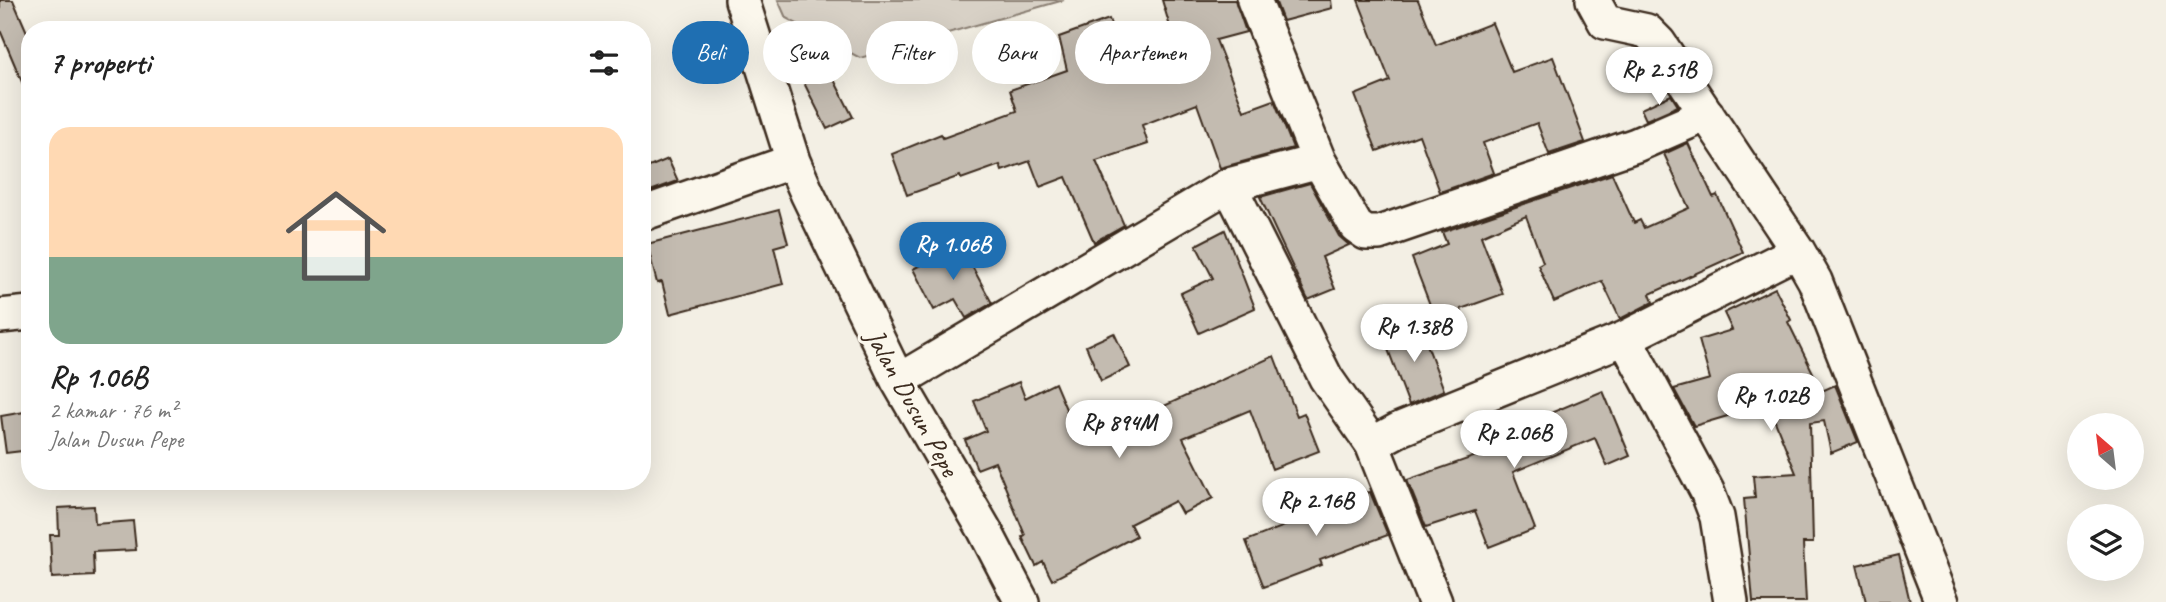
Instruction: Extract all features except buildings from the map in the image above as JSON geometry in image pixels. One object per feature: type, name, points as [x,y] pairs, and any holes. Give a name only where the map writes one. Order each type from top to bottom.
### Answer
[{"type":"street","name":"Jalan Dusun Pepe","points":[[742,0],[793,161],[898,381],[984,529],[1022,602]]},
{"type":"street","points":[[1254,0],[1319,160],[1356,226],[1366,233],[1379,233],[1636,145],[1707,114]]},
{"type":"street","points":[[1593,0],[1605,22],[1647,31],[1659,43],[1798,250],[1815,281],[1942,602]]},
{"type":"street","points":[[898,381],[1229,185],[1319,160]]},
{"type":"street","points":[[651,211],[793,161]]},
{"type":"street","points":[[1229,185],[1326,378],[1372,444],[1435,602]]},
{"type":"street","points":[[1372,444],[1400,429],[1625,338],[1798,250]]},
{"type":"street","points":[[0,316],[21,314]]},
{"type":"street","points":[[1625,338],[1707,491],[1717,517],[1731,602]]},
{"type":"shaded area","points":[[778,0],[1064,0],[990,21],[972,21],[972,26],[958,30],[958,21],[866,21],[866,56],[860,58],[852,54],[852,21],[792,21],[786,18]]}]
